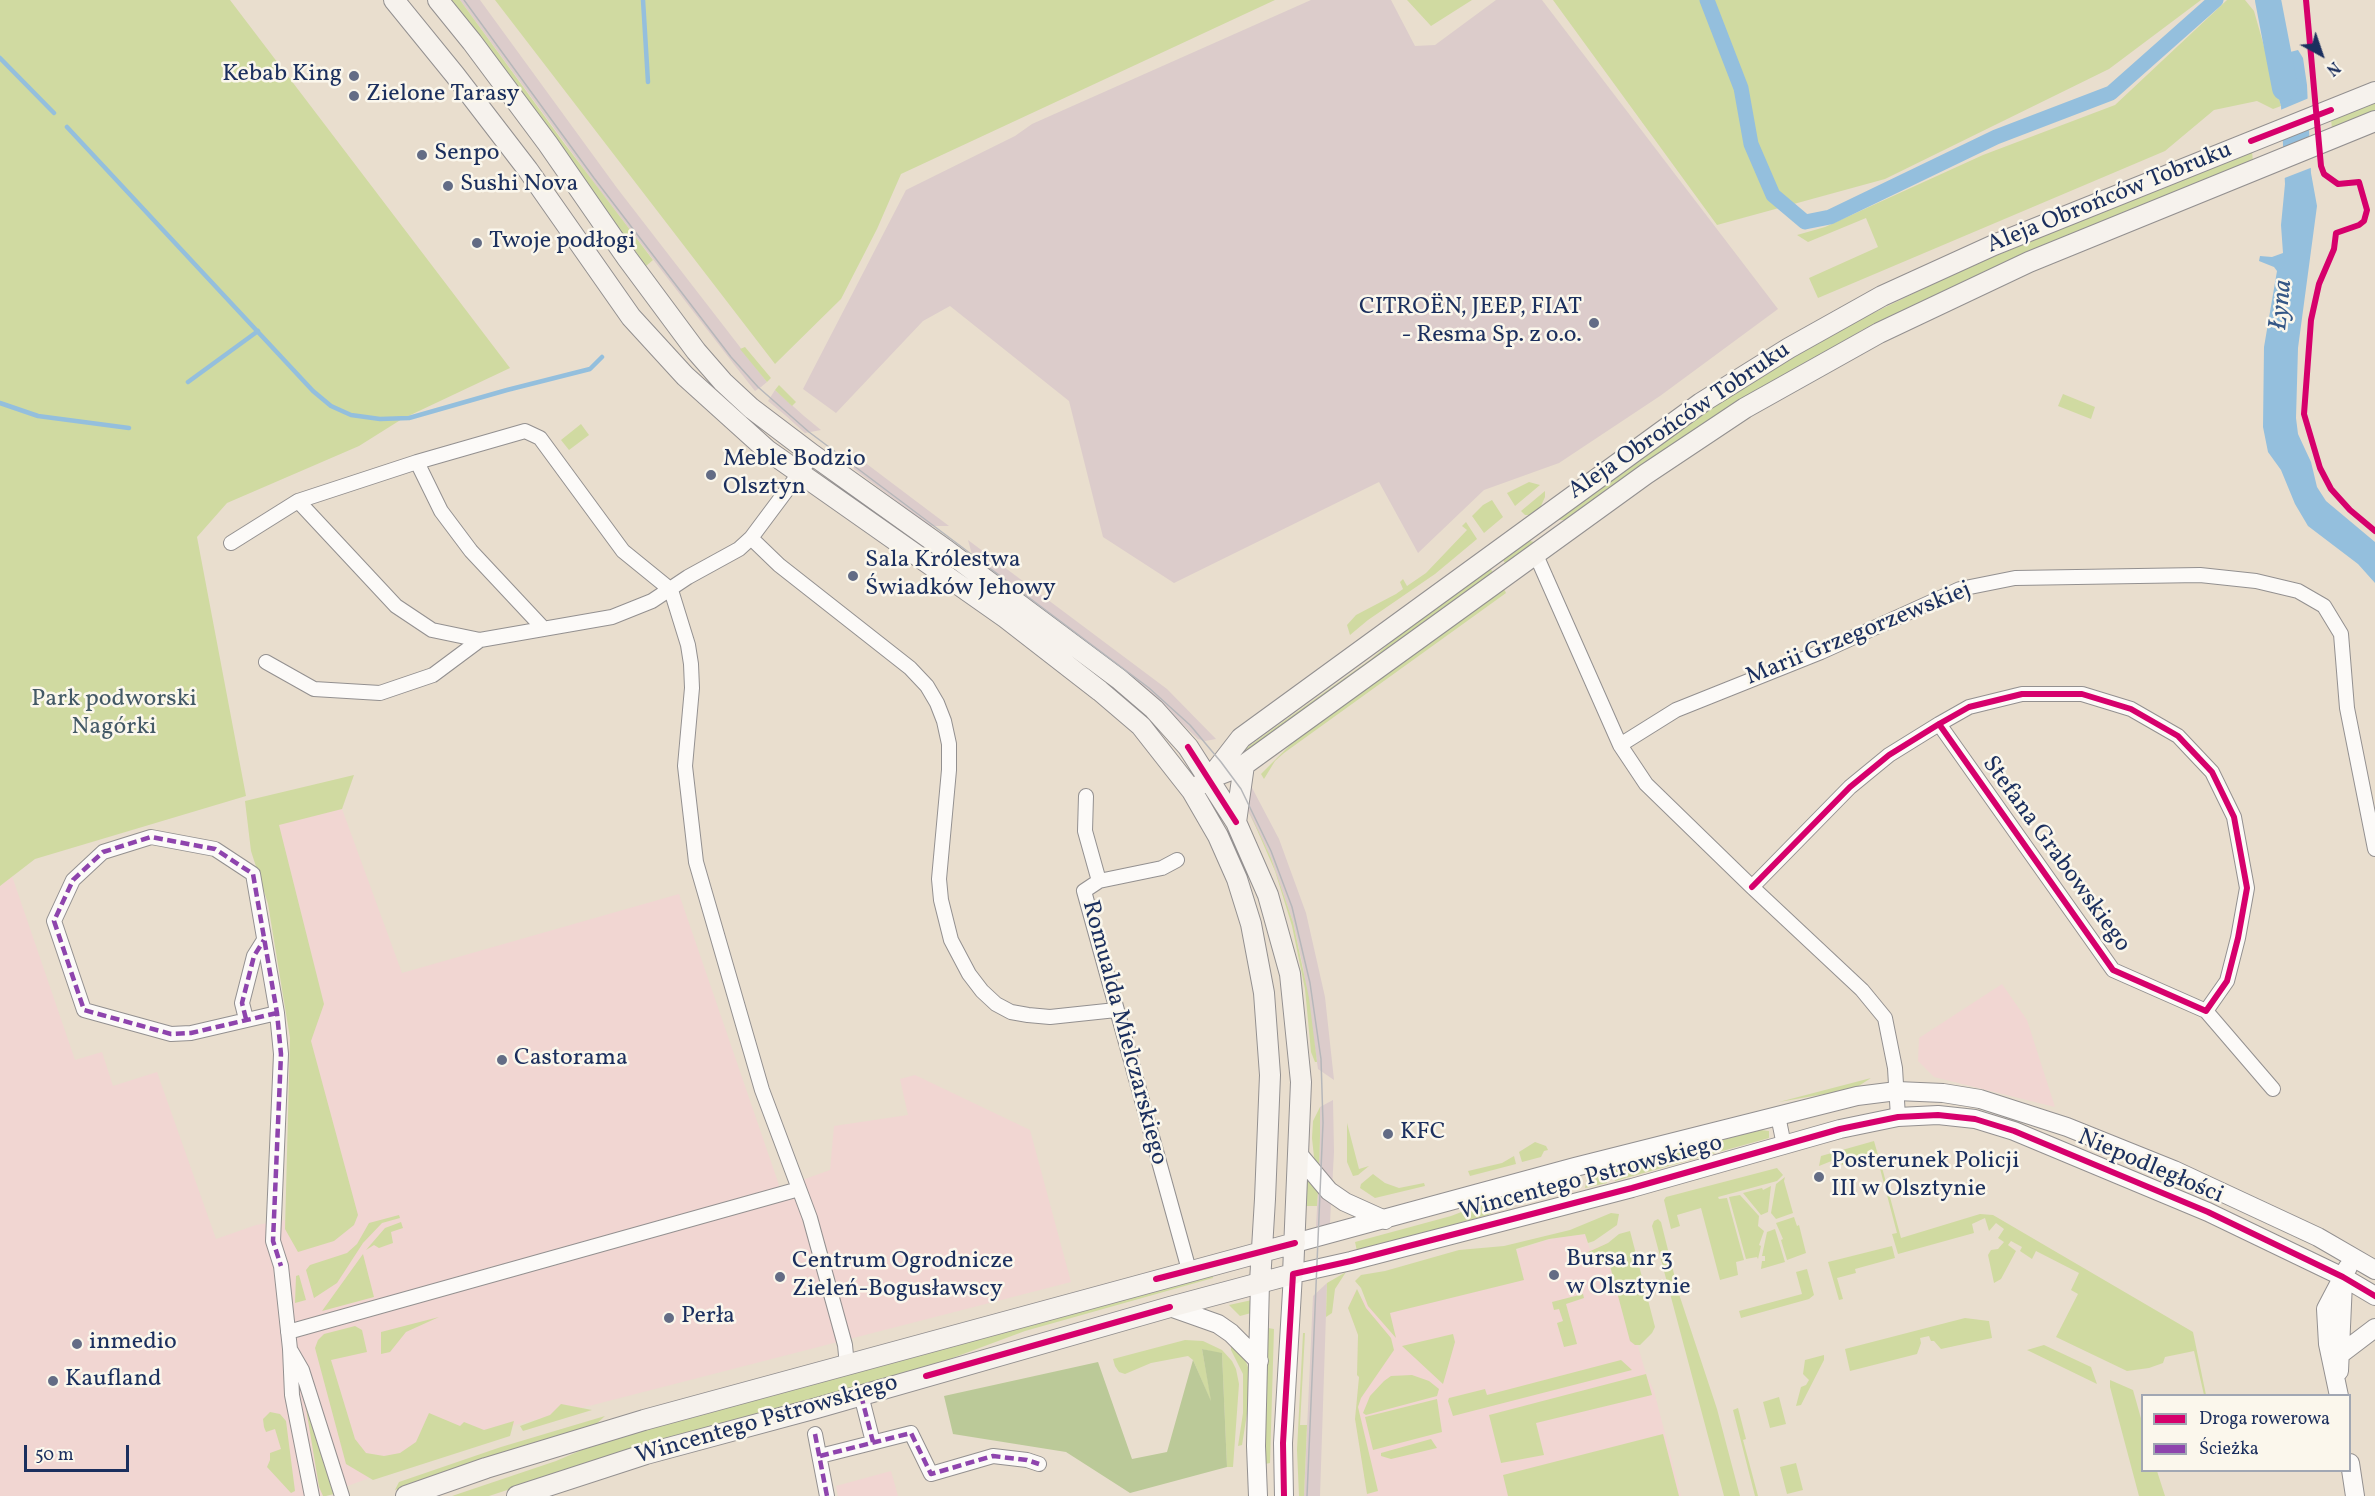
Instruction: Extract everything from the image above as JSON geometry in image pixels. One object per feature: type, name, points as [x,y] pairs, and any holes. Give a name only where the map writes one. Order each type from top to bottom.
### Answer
[{"type":"main road","points":[[394,0],[528,170],[631,317],[685,376],[767,450],[1005,618],[1100,692],[1141,726],[1155,741],[1192,791],[1218,836],[1238,879],[1251,924],[1264,993],[1269,1075],[1260,1282]]},
{"type":"main road","points":[[438,0],[548,144],[627,258],[696,351],[723,382],[751,408],[813,455],[946,550],[1119,679],[1154,709],[1210,778],[1236,822],[1268,895],[1290,974],[1301,1082],[1293,1274]]},
{"type":"main road","name":"Aleja Obrońców Tobruku","points":[[1210,778],[1241,738],[1530,525],[1729,384],[1882,296],[1994,245],[2375,92]]},
{"type":"main road","name":"Aleja Obrońców Tobruku","points":[[1192,791],[1210,778],[1244,765],[1646,474],[1745,408],[1879,333],[2029,262],[2375,121]]},
{"type":"main road","points":[[1236,822],[1244,765]]},
{"type":"main road","name":"Wincentego Pstrowskiego","points":[[406,1496],[486,1468],[644,1420],[1295,1243]]},
{"type":"main road","name":"Wincentego Pstrowskiego","points":[[517,1496],[646,1454],[1293,1274]]},
{"type":"street","points":[[231,543],[298,501],[417,462],[525,431],[540,438],[623,551],[671,590]]},
{"type":"street","points":[[298,501],[396,606],[432,630],[480,640],[612,617],[652,601],[688,577],[739,549],[751,538],[813,455]]},
{"type":"street","points":[[417,462],[441,511],[471,551],[544,629]]},
{"type":"street","points":[[751,538],[780,565],[910,668],[927,686],[937,703],[949,744],[949,770],[939,879],[941,900],[951,940],[969,974],[982,991],[996,1004],[1011,1012],[1028,1015],[1050,1017],[1116,1010]]},
{"type":"street","points":[[1536,555],[1620,745],[1646,784],[1862,990],[1885,1018],[1895,1068],[1898,1117]]},
{"type":"street","name":"Marii Grzegorzewskiej","points":[[1620,745],[1676,710],[1821,652],[1960,589],[2015,578],[2200,575],[2256,581],[2298,591],[2324,606],[2340,634],[2347,708],[2375,849]]},
{"type":"street","name":"Wincentego Pstrowskiego","points":[[671,590],[692,664],[685,766],[696,862],[762,1090],[810,1218],[842,1333],[847,1365]]},
{"type":"street","points":[[266,662],[314,689],[380,693],[433,675],[480,640]]},
{"type":"street","points":[[1752,887],[1850,787],[1889,755],[1938,724],[1970,707],[2022,694],[2082,694],[2131,709],[2178,736],[2212,772],[2234,818],[2247,888],[2227,981],[2206,1011]]},
{"type":"street","name":"Stefana Grabowskiego","points":[[1938,724],[2113,970],[2206,1011],[2273,1089]]},
{"type":"street","points":[[1086,796],[1085,831],[1099,881]]},
{"type":"street","points":[[277,1013],[191,1033],[171,1034],[84,1010],[54,921],[73,880],[103,852],[151,837],[215,849],[253,873],[277,1013],[281,1054],[273,1241],[281,1266],[290,1349],[291,1385],[312,1496]]},
{"type":"street","name":"Romualda Mielczarskiego","points":[[1177,861],[1162,868],[1099,881],[1084,891],[1189,1270]]},
{"type":"street","points":[[246,1019],[242,1003],[254,956],[264,940]]},
{"type":"street","name":"Wincentego Pstrowskiego","points":[[1295,1243],[1575,1167],[1857,1096],[1897,1091]]},
{"type":"street","name":"Niepodległości","points":[[1897,1091],[1943,1093],[1980,1099],[2067,1127],[2174,1170],[2318,1237],[2375,1270]]},
{"type":"street","name":"Niepodległości","points":[[1898,1117],[1938,1115],[1975,1119],[2014,1131],[2208,1212],[2343,1277],[2375,1296]]},
{"type":"street","points":[[1778,1116],[1784,1145]]},
{"type":"street","name":"Wincentego Pstrowskiego","points":[[1293,1274],[1591,1198],[1840,1129],[1898,1117]]},
{"type":"street","points":[[1298,1154],[1329,1191],[1345,1202],[1385,1220]]},
{"type":"street","points":[[288,1332],[799,1189]]},
{"type":"street","points":[[2338,1392],[2328,1344],[2326,1308],[2352,1257]]},
{"type":"street","points":[[1284,1496],[1283,1443],[1293,1274]]},
{"type":"street","points":[[2338,1392],[2342,1353],[2343,1277]]},
{"type":"street","points":[[1258,1496],[1256,1446],[1260,1282]]},
{"type":"street","points":[[1170,1307],[1218,1324],[1231,1333],[1259,1361]]},
{"type":"street","points":[[2342,1353],[2375,1328]]},
{"type":"street","points":[[290,1349],[302,1370],[342,1496]]},
{"type":"street","points":[[861,1395],[873,1442]]},
{"type":"street","points":[[820,1456],[911,1433],[931,1474],[993,1456],[1027,1460],[1039,1464]]},
{"type":"street","points":[[815,1434],[827,1496]]},
{"type":"street","points":[[2351,1472],[2355,1496]]},
{"type":"shaded area","points":[[460,0],[480,0],[617,188],[767,382],[761,387],[755,391],[736,367],[595,184]]},
{"type":"shaded area","points":[[1311,0],[1391,0],[1415,46],[1435,45],[1496,0],[1542,0],[1778,309],[1660,396],[1559,463],[1484,490],[1418,553],[1379,482],[1174,583],[1103,537],[1069,401],[950,306],[923,321],[836,413],[803,389],[906,190],[1015,136],[1032,124]]},
{"type":"shaded area","points":[[775,390],[821,430],[805,433],[768,401]]},
{"type":"shaded area","points":[[847,449],[949,526],[930,526],[854,469]]},
{"type":"shaded area","points":[[968,540],[1167,689],[1216,739],[1205,741],[1198,739],[1144,687],[973,558]]},
{"type":"shaded area","points":[[1250,784],[1279,839],[1306,913],[1325,997],[1334,1080],[1318,1069],[1303,967],[1293,922],[1271,858],[1245,805]]},
{"type":"shaded area","points":[[342,809],[402,973],[679,894],[780,1188],[830,1170],[834,1126],[908,1115],[900,1079],[915,1075],[1030,1130],[1071,1282],[515,1425],[320,1496],[0,1496],[0,886],[12,876],[75,1060],[102,1052],[113,1086],[157,1072],[216,1239],[256,1225],[350,1209],[303,1030],[263,819]]},
{"type":"shaded area","points":[[2002,984],[2027,1020],[2055,1107],[1934,1077],[1918,1061],[1919,1038]]},
{"type":"shaded area","points":[[1333,1100],[1332,1188],[1319,1170],[1320,1107]]},
{"type":"shaded area","points":[[1318,1190],[1331,1201],[1330,1225],[1316,1227]]},
{"type":"shaded area","points":[[1585,1234],[1590,1250],[1608,1243],[1646,1374],[1654,1391],[1681,1496],[1367,1496],[1355,1419],[1359,1377],[1357,1375],[1358,1335],[1348,1308],[1354,1292],[1366,1301],[1549,1239]]},
{"type":"shaded area","points":[[1327,1283],[1320,1496],[1304,1496],[1313,1296]]},
{"type":"shaded area","points":[[891,1471],[898,1496],[838,1496],[836,1486]]},
{"type":"green space","name":"Park podworski Nagórki","points":[[0,0],[230,0],[510,368],[402,419],[359,446],[227,503],[197,537],[246,796],[35,859],[0,886]]},
{"type":"green space","points":[[451,0],[460,0],[653,260],[646,266],[546,126]]},
{"type":"green space","points":[[495,0],[1275,0],[901,174],[877,229],[841,299],[775,364]]},
{"type":"green space","points":[[1407,0],[1472,0],[1431,26]]},
{"type":"green space","points":[[1553,0],[2201,0],[2109,69],[1885,179],[1717,225]]},
{"type":"green space","points":[[2227,0],[2245,0],[2254,11],[2281,106],[2273,109],[2257,101],[2214,110],[2165,151],[1818,298],[1809,278],[1878,247],[1866,218],[1808,242],[1797,235],[1825,227],[1983,155],[2115,105]]},
{"type":"green space","points":[[2375,101],[2375,112],[2332,129],[2331,119]]},
{"type":"green space","points":[[2252,151],[2253,162],[2029,252],[1864,329],[1760,390],[1576,515],[1565,520],[1554,520],[1670,435],[1754,380],[1859,320],[1968,267]]},
{"type":"green space","points":[[745,347],[771,378],[767,382],[740,349]]},
{"type":"green space","points":[[779,385],[796,402],[792,406],[775,390]]},
{"type":"green space","points":[[2063,394],[2095,407],[2091,419],[2058,406]]},
{"type":"green space","points":[[581,424],[589,435],[569,450],[561,440]]},
{"type":"green space","points":[[1529,482],[1540,485],[1515,506],[1507,493]]},
{"type":"green space","points":[[1545,491],[1540,508],[1529,515],[1521,511]]},
{"type":"green space","points":[[1492,500],[1503,517],[1484,533],[1472,516]]},
{"type":"green space","points":[[1466,522],[1477,539],[1435,574],[1350,635],[1347,625],[1356,615],[1403,589],[1400,582],[1403,579],[1407,586],[1426,573],[1467,530],[1462,526]]},
{"type":"green space","points":[[1524,539],[1537,543],[1506,565],[1501,556]]},
{"type":"green space","points":[[1488,565],[1494,574],[1247,752],[1245,749],[1371,659]]},
{"type":"green space","points":[[1504,589],[1506,593],[1284,753],[1275,761],[1264,779],[1261,774],[1297,738]]},
{"type":"green space","points":[[354,775],[342,809],[279,825],[324,1004],[311,1041],[358,1215],[354,1225],[334,1241],[298,1252],[285,1229],[290,1038],[268,904],[251,851],[245,801]]},
{"type":"green space","points":[[1248,809],[1271,858],[1293,922],[1309,998],[1317,1062],[1311,1052],[1305,989],[1292,926],[1275,871]]},
{"type":"green space","points":[[1871,1078],[1857,1087],[1779,1102]]},
{"type":"green space","points":[[1320,1107],[1319,1168],[1314,1157],[1312,1138],[1313,1121]]},
{"type":"green space","points":[[1347,1123],[1359,1169],[1369,1166],[1358,1175],[1353,1176],[1347,1162]]},
{"type":"green space","points":[[1761,1130],[1769,1131],[1769,1138],[1615,1181],[1612,1168]]},
{"type":"green space","points":[[1874,1141],[1878,1155],[1842,1165],[1839,1158],[1819,1166],[1821,1156]]},
{"type":"green space","points":[[1535,1142],[1546,1146],[1548,1150],[1544,1151],[1541,1157],[1522,1162],[1519,1152]]},
{"type":"green space","points":[[1514,1156],[1516,1164],[1470,1176],[1468,1171],[1502,1163]]},
{"type":"green space","points":[[1880,1160],[1901,1238],[1980,1214],[1993,1215],[2193,1332],[2206,1394],[2204,1394],[2194,1351],[2165,1357],[2163,1363],[2149,1368],[2127,1371],[2056,1337],[2078,1294],[2071,1290],[2079,1273],[2036,1251],[2032,1259],[2020,1251],[2022,1247],[2011,1241],[2008,1245],[2016,1251],[2001,1279],[1994,1283],[1988,1255],[1991,1250],[1998,1249],[2004,1242],[1998,1238],[2004,1229],[1996,1223],[1989,1231],[1985,1218],[1972,1224],[1974,1233],[1898,1254],[1892,1234],[1897,1233],[1878,1161]]},
{"type":"green space","points":[[1305,1168],[1318,1190],[1317,1206],[1303,1206]]},
{"type":"green space","points":[[1777,1168],[1783,1175],[1777,1181],[1718,1197],[1719,1199],[1727,1198],[1744,1260],[1736,1262],[1738,1275],[1720,1280],[1701,1208],[1677,1215],[1680,1226],[1671,1229],[1664,1200],[1666,1197]]},
{"type":"green space","points":[[1604,1171],[1607,1183],[1585,1188],[1588,1174]]},
{"type":"green space","points":[[1373,1174],[1385,1183],[1399,1188],[1424,1183],[1425,1186],[1375,1198],[1360,1188],[1361,1184]]},
{"type":"green space","points":[[1785,1177],[1784,1181],[1793,1213],[1776,1219],[1771,1213],[1776,1184]]},
{"type":"green space","points":[[1569,1180],[1570,1182],[1565,1187],[1509,1203],[1488,1215],[1357,1251],[1355,1242],[1451,1216],[1493,1200]]},
{"type":"green space","points":[[1771,1186],[1768,1212],[1761,1215],[1743,1193],[1762,1188],[1763,1190]]},
{"type":"green space","points":[[1740,1195],[1759,1216],[1758,1226],[1764,1231],[1759,1245],[1761,1246],[1758,1259],[1757,1257],[1746,1259],[1729,1197]]},
{"type":"green space","points":[[1611,1213],[1619,1214],[1617,1225],[1594,1241],[1588,1243],[1585,1234],[1549,1239],[1516,1249],[1524,1280],[1390,1313],[1396,1338],[1368,1306],[1361,1288],[1355,1281],[1361,1275],[1385,1271],[1459,1250],[1504,1246],[1570,1230]]},
{"type":"green space","points":[[399,1215],[400,1218],[382,1223],[363,1243],[337,1283],[314,1298],[306,1270],[310,1265],[347,1253],[357,1244],[369,1223]]},
{"type":"green space","points":[[1794,1217],[1797,1226],[1799,1225],[1806,1253],[1787,1260],[1781,1240],[1783,1239],[1776,1223]]},
{"type":"green space","points":[[1658,1219],[1661,1222],[1679,1294],[1717,1409],[1740,1496],[1724,1496],[1652,1226]]},
{"type":"green space","points":[[401,1222],[403,1228],[391,1232],[393,1243],[379,1248],[374,1245],[366,1250],[385,1228]]},
{"type":"green space","points":[[1775,1229],[1785,1262],[1761,1269],[1762,1261],[1765,1261],[1765,1256],[1762,1256],[1767,1232]]},
{"type":"green space","points":[[1630,1231],[1655,1327],[1640,1345],[1635,1345],[1630,1341],[1609,1262],[1588,1267],[1586,1253],[1608,1243],[1619,1234]]},
{"type":"green space","points":[[1892,1246],[1895,1258],[1855,1269],[1856,1273],[1837,1278],[1843,1299],[1839,1300],[1828,1262]]},
{"type":"green space","points":[[363,1254],[374,1297],[322,1311]]},
{"type":"green space","points":[[1807,1269],[1814,1295],[1809,1299],[1741,1318],[1739,1311],[1802,1294],[1796,1272]]},
{"type":"green space","points":[[1212,1272],[1213,1278],[1025,1331],[931,1366],[574,1468],[489,1496],[452,1496],[556,1461],[612,1437]]},
{"type":"green space","points":[[1346,1272],[1335,1289],[1332,1313],[1326,1317],[1327,1283]]},
{"type":"green space","points":[[299,1275],[306,1300],[295,1303],[296,1276]]},
{"type":"green space","points":[[1357,1289],[1366,1308],[1391,1338],[1394,1350],[1361,1398],[1358,1407],[1378,1491],[1367,1494],[1355,1419],[1359,1377],[1357,1375],[1358,1335],[1348,1308]]},
{"type":"green space","points":[[1583,1294],[1584,1298],[1566,1304],[1577,1344],[1564,1347],[1557,1323],[1563,1321],[1559,1309],[1554,1310],[1552,1302]]},
{"type":"green space","points":[[1252,1300],[1251,1313],[1240,1316],[1229,1305]]},
{"type":"green space","points":[[439,1317],[406,1332],[390,1352],[381,1354],[381,1332]]},
{"type":"green space","points":[[1965,1318],[1989,1321],[1992,1338],[1941,1349],[1934,1341],[1931,1341],[1929,1336],[1920,1338],[1921,1343],[1917,1354],[1850,1371],[1845,1349]]},
{"type":"green space","points":[[355,1326],[362,1330],[367,1352],[331,1360],[355,1439],[366,1453],[384,1456],[400,1453],[416,1442],[429,1413],[460,1426],[464,1422],[484,1430],[514,1421],[510,1436],[373,1480],[346,1464],[315,1348],[318,1340],[324,1334]]},
{"type":"green space","points":[[1268,1328],[1274,1329],[1270,1463],[1265,1464],[1264,1431]]},
{"type":"green space","points":[[1303,1333],[1305,1333],[1300,1425],[1307,1425],[1304,1496],[1299,1496],[1297,1450]]},
{"type":"green space","points":[[1453,1334],[1455,1342],[1443,1384],[1402,1346]]},
{"type":"green space","points":[[1185,1340],[1203,1341],[1222,1350],[1236,1369],[1239,1384],[1233,1467],[1227,1467],[1222,1354],[1202,1349],[1212,1404],[1193,1360],[1188,1356],[1151,1363],[1125,1374],[1119,1372],[1115,1366],[1113,1359]]},
{"type":"green space","points":[[1231,1344],[1243,1354],[1249,1370],[1250,1395],[1242,1445],[1238,1446],[1243,1413],[1243,1374],[1231,1350]]},
{"type":"green space","points":[[2044,1345],[2091,1367],[2097,1384],[2027,1350]]},
{"type":"green space","points":[[1202,1349],[1222,1353],[1227,1467],[1130,1493],[1066,1452],[953,1434],[944,1396],[1098,1362],[1132,1459],[1167,1452],[1193,1360],[1211,1401]]},
{"type":"green space","points":[[1824,1355],[1824,1360],[1801,1405],[1796,1406],[1801,1387],[1809,1380],[1803,1374],[1805,1360]]},
{"type":"green space","points":[[1621,1360],[1632,1370],[1453,1416],[1448,1401],[1449,1398],[1485,1389],[1487,1395]]},
{"type":"green space","points":[[1646,1374],[1652,1395],[1536,1423],[1544,1455],[1501,1463],[1489,1415]]},
{"type":"green space","points":[[1412,1375],[1429,1381],[1439,1389],[1437,1396],[1366,1415],[1363,1413],[1370,1396],[1384,1381],[1391,1376]]},
{"type":"green space","points":[[2110,1380],[2133,1390],[2141,1418],[2141,1472],[2157,1472],[2165,1496],[2139,1496]]},
{"type":"green space","points":[[303,1390],[334,1494],[323,1496],[319,1487]]},
{"type":"green space","points":[[1779,1397],[1786,1424],[1770,1428],[1763,1402]]},
{"type":"green space","points":[[1437,1399],[1442,1432],[1373,1450],[1365,1417]]},
{"type":"green space","points":[[561,1404],[592,1410],[523,1431],[520,1426],[550,1415]]},
{"type":"green space","points":[[1738,1408],[1746,1439],[1743,1440],[1758,1496],[1755,1496],[1733,1410]]},
{"type":"green space","points":[[270,1412],[280,1414],[286,1421],[295,1491],[291,1493],[267,1467],[270,1453],[281,1449],[275,1429],[266,1432],[264,1427],[263,1419]]},
{"type":"green space","points":[[605,1416],[593,1427],[502,1454],[395,1490],[399,1482],[501,1447]]},
{"type":"green space","points":[[1663,1434],[1679,1496],[1508,1496],[1503,1475]]},
{"type":"green space","points":[[1431,1439],[1437,1448],[1391,1459],[1381,1456],[1381,1453]]},
{"type":"green space","points":[[1796,1463],[1803,1490],[1787,1494],[1780,1467]]},
{"type":"water","points":[[2298,50],[2303,58],[2307,85],[2311,173],[2317,206],[2298,348],[2296,418],[2298,434],[2311,462],[2317,487],[2326,501],[2375,542],[2375,583],[2358,564],[2308,526],[2295,504],[2281,470],[2268,452],[2263,427],[2264,347],[2277,271],[2274,267],[2259,261],[2260,256],[2272,257],[2283,253],[2281,225],[2285,184],[2281,106],[2267,58]]},
{"type":"pier","points":[[2309,98],[2311,127],[2280,139],[2278,111]]},
{"type":"pier","points":[[2311,138],[2313,167],[2282,179],[2281,150]]},
{"type":"waterway","points":[[643,0],[648,82]]},
{"type":"waterway","points":[[1707,0],[1741,88],[1751,144],[1773,195],[1805,222],[1830,217],[1996,137],[2111,93],[2216,0]]},
{"type":"waterway","name":"Łyna","points":[[2268,0],[2285,88]]},
{"type":"waterway","points":[[0,58],[54,113]]},
{"type":"waterway","points":[[67,127],[313,391],[331,406],[351,415],[380,419],[409,418],[590,369],[602,357]]},
{"type":"waterway","points":[[188,382],[258,331]]},
{"type":"waterway","points":[[0,403],[38,416],[129,428]]},
{"type":"tram line","points":[[464,0],[594,178],[731,357],[758,387],[809,432],[1149,688],[1190,725],[1241,789],[1271,851],[1292,907],[1310,983],[1321,1059],[1323,1123],[1307,1496]]},
{"type":"marked path","points":[[277,1013],[191,1033],[171,1034],[84,1010],[54,921],[73,880],[103,852],[151,837],[215,849],[253,874],[277,1013],[281,1054],[273,1241],[281,1266]]},
{"type":"marked path","points":[[246,1019],[242,1003],[254,956],[264,940]]},
{"type":"marked path","points":[[861,1395],[873,1442]]},
{"type":"marked path","points":[[820,1456],[911,1433],[931,1474],[993,1456],[1027,1460],[1039,1464]]},
{"type":"marked path","points":[[815,1434],[827,1496]]},
{"type":"cycle path","points":[[2306,0],[2321,166],[2324,174],[2338,184],[2359,182],[2367,210],[2364,221],[2359,225],[2336,233],[2334,249],[2319,284],[2311,320],[2304,414],[2320,468],[2331,489],[2350,510],[2375,531]]},
{"type":"cycle path","points":[[2251,141],[2331,110]]},
{"type":"cycle path","points":[[1752,887],[1850,787],[1889,755],[1939,724],[1969,707],[2022,694],[2082,694],[2131,709],[2178,736],[2212,772],[2234,817],[2247,888],[2227,981],[2206,1011],[2113,970],[1939,724]]},
{"type":"cycle path","points":[[1188,747],[1236,822]]},
{"type":"cycle path","points":[[1284,1496],[1283,1443],[1293,1274],[1632,1188],[1840,1129],[1898,1117],[1938,1115],[1975,1119],[2014,1131],[2208,1212],[2343,1277],[2375,1296]]},
{"type":"cycle path","points":[[1156,1279],[1295,1243]]},
{"type":"cycle path","points":[[926,1376],[1170,1307]]},
{"type":"place","name":"Kebab King","points":[[354,76]]},
{"type":"place","name":"Zielone Tarasy","points":[[354,96]]},
{"type":"place","name":"Senpo","points":[[422,155]]},
{"type":"place","name":"Sushi Nova","points":[[448,186]]},
{"type":"place","name":"Twoje podłogi","points":[[477,243]]},
{"type":"place","name":"CITROËN, JEEP, FIAT - Resma Sp. z o.o.","points":[[1594,323]]},
{"type":"place","name":"Meble Bodzio Olsztyn","points":[[711,475]]},
{"type":"place","name":"Sala Królestwa Świadków Jehowy","points":[[853,576]]},
{"type":"place","name":"Castorama","points":[[502,1060]]},
{"type":"place","name":"KFC","points":[[1388,1134]]},
{"type":"place","name":"Posterunek Policji III w Olsztynie","points":[[1819,1177]]},
{"type":"place","name":"Bursa nr 3 w Olsztynie","points":[[1554,1275]]},
{"type":"place","name":"Centrum Ogrodnicze Zieleń-Bogusławscy","points":[[780,1277]]},
{"type":"place","name":"Perła","points":[[669,1318]]},
{"type":"place","name":"inmedio","points":[[77,1344]]},
{"type":"place","name":"Kaufland","points":[[53,1381]]}]
